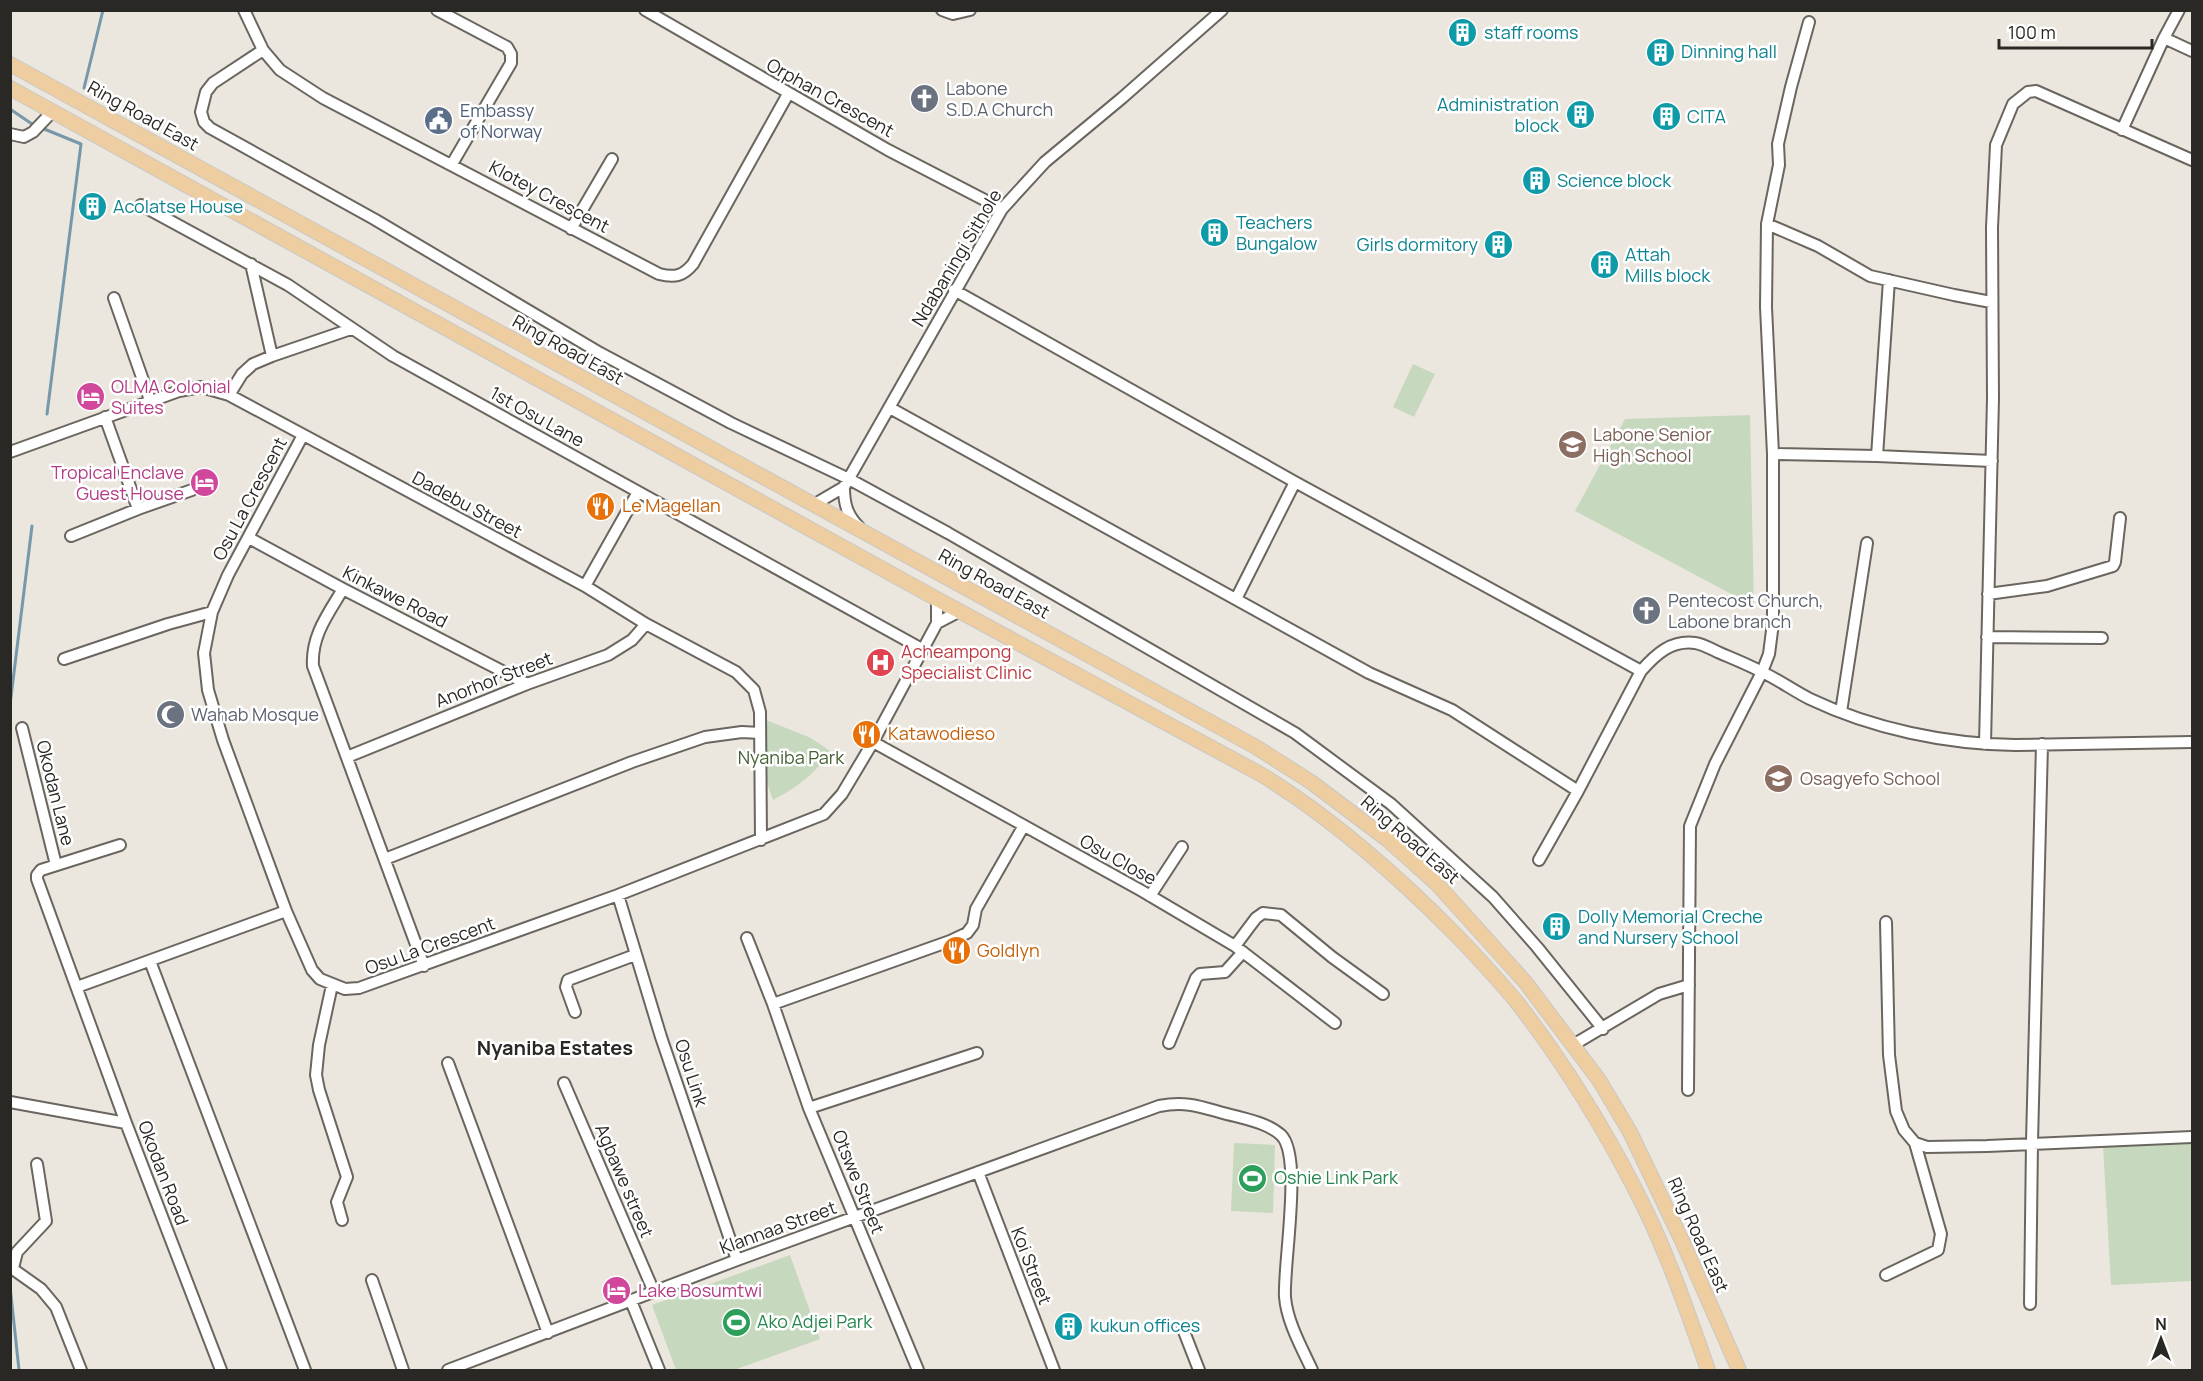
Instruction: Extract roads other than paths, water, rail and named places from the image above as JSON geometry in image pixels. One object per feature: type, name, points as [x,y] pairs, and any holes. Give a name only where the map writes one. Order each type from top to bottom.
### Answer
[{"type":"main road","name":"Ring Road East","points":[[10,64],[1215,724],[1311,782],[1388,840],[1437,884],[1526,983],[1599,1080],[1630,1132],[1684,1245],[1739,1371]]},
{"type":"main road","name":"Ring Road East","points":[[10,88],[1287,790],[1359,845],[1400,880],[1497,979],[1520,1007],[1600,1127],[1636,1190],[1657,1235],[1708,1371]]},
{"type":"main road","points":[[243,218],[254,199]]},
{"type":"main road","points":[[1444,923],[1449,914],[1459,908]]},
{"type":"street","name":"Klotey Crescent","points":[[244,10],[263,50],[280,70],[323,98],[395,137],[452,164],[571,229],[659,274],[670,277],[686,272],[718,220],[788,94]]},
{"type":"street","points":[[437,10],[507,47],[511,54],[511,63],[452,164]]},
{"type":"street","name":"Orphan Crescent","points":[[645,10],[888,150],[1002,209]]},
{"type":"street","points":[[942,10],[953,14],[970,10]]},
{"type":"street","name":"Ndabaningi Sithole","points":[[815,504],[846,483],[1002,209],[1046,162],[1222,10]]},
{"type":"street","points":[[2122,130],[2179,10]]},
{"type":"street","points":[[1688,1090],[1690,826],[1715,764],[1762,672],[1769,654],[1773,623],[1773,454],[1766,307],[1767,224],[1779,165],[1778,144],[1809,22]]},
{"type":"street","points":[[2164,38],[2193,51]]},
{"type":"street","points":[[263,50],[213,83],[206,92],[201,112],[204,122],[210,128],[374,219],[600,353],[846,483],[948,533],[1295,733],[1391,804],[1493,897],[1603,1029]]},
{"type":"street","points":[[1985,744],[1993,398],[1992,227],[1996,145],[2013,104],[2028,92],[2036,91],[2193,160]]},
{"type":"street","points":[[10,134],[24,137],[33,132],[52,112]]},
{"type":"street","points":[[571,229],[612,159]]},
{"type":"street","name":"1st Osu Lane","points":[[141,205],[251,264],[322,306],[351,329],[393,356],[922,649]]},
{"type":"street","points":[[1767,224],[1818,246],[1870,276],[1991,302]]},
{"type":"street","points":[[251,264],[273,356]]},
{"type":"street","points":[[1877,456],[1889,280]]},
{"type":"street","points":[[954,290],[1295,482],[1641,671]]},
{"type":"street","points":[[114,298],[150,400]]},
{"type":"street","points":[[229,395],[242,374],[253,364],[351,329]]},
{"type":"street","name":"Dadebu Street","points":[[10,452],[150,400],[201,387],[229,395],[585,586],[646,624],[736,672],[754,690],[760,712],[761,840]]},
{"type":"street","points":[[890,408],[1369,673],[1452,710],[1578,791]]},
{"type":"street","points":[[105,417],[138,509]]},
{"type":"street","name":"Osu La Crescent","points":[[303,435],[228,575],[212,612],[204,653],[208,690],[223,740],[286,911],[312,970],[320,979],[345,989],[359,988],[424,966],[618,895],[824,814],[842,794],[873,742],[937,623],[937,599]]},
{"type":"street","points":[[1773,454],[1992,460]]},
{"type":"street","points":[[1236,599],[1295,482]]},
{"type":"street","points":[[846,483],[844,500],[847,512],[860,529]]},
{"type":"street","points":[[71,536],[192,490]]},
{"type":"street","points":[[585,586],[638,492]]},
{"type":"street","points":[[1988,594],[2047,586],[2113,566],[2120,518]]},
{"type":"street","name":"Kinkawe Road","points":[[249,538],[527,684]]},
{"type":"street","points":[[1841,712],[1867,543]]},
{"type":"street","points":[[343,589],[321,626],[314,643],[313,666],[424,966]]},
{"type":"street","points":[[937,623],[960,611]]},
{"type":"street","points":[[64,659],[168,624],[212,612]]},
{"type":"street","name":"Anorhor Street","points":[[347,757],[527,684],[608,655],[632,640],[646,624]]},
{"type":"street","points":[[1987,636],[2102,638]]},
{"type":"street","points":[[1539,860],[1641,671],[1655,655],[1664,648],[1677,643],[1697,643],[1762,672],[1810,699],[1841,712],[1938,738],[1985,744],[2193,742]]},
{"type":"street","name":"Okodan Lane","points":[[22,728],[56,865]]},
{"type":"street","points":[[385,859],[632,762],[705,736],[742,732],[760,733]]},
{"type":"street","name":"Osu Close","points":[[873,742],[1150,896],[1239,949],[1335,1023]]},
{"type":"street","points":[[2030,1304],[2042,744]]},
{"type":"street","points":[[773,1004],[950,941],[966,933],[973,925],[976,909],[1023,827]]},
{"type":"street","name":"Okodan Road","points":[[120,845],[41,870],[37,879],[126,1123],[221,1371]]},
{"type":"street","points":[[1150,896],[1182,847]]},
{"type":"street","name":"Osu Link","points":[[618,895],[694,1137],[737,1260]]},
{"type":"street","points":[[77,987],[286,911]]},
{"type":"street","points":[[1169,1043],[1196,978],[1200,974],[1225,972],[1256,918],[1263,913],[1281,915],[1332,957],[1383,994]]},
{"type":"street","points":[[1886,922],[1889,1055],[1896,1111],[1904,1130],[1915,1143],[1941,1234],[1938,1250],[1886,1275]]},
{"type":"street","name":"Otswe Street","points":[[747,938],[773,1004],[809,1108],[918,1371]]},
{"type":"street","points":[[575,1012],[566,987],[568,980],[635,955]]},
{"type":"street","points":[[150,961],[305,1371]]},
{"type":"street","points":[[332,985],[319,1045],[316,1075],[346,1177],[337,1202],[342,1220]]},
{"type":"street","points":[[1573,1046],[1659,994],[1689,985]]},
{"type":"street","points":[[809,1108],[977,1053]]},
{"type":"street","points":[[448,1063],[548,1333]]},
{"type":"street","name":"Agbawe street","points":[[564,1083],[654,1293]]},
{"type":"street","points":[[10,1102],[126,1123]]},
{"type":"street","name":"Klannaa Street","points":[[448,1371],[737,1260],[1120,1120],[1159,1106],[1191,1103],[1263,1124],[1282,1136],[1288,1144],[1290,1153],[1289,1235],[1286,1300],[1291,1322],[1311,1371]]},
{"type":"street","points":[[1915,1143],[1939,1146],[2193,1137]]},
{"type":"street","points":[[38,1164],[46,1221],[17,1252],[12,1268],[41,1289],[56,1307],[81,1371]]},
{"type":"street","name":"Koi Street","points":[[978,1172],[1054,1371]]},
{"type":"street","points":[[372,1280],[403,1371]]},
{"type":"street","points":[[632,1301],[658,1371]]},
{"type":"street","points":[[1183,1329],[1199,1371]]},
{"type":"waterway","points":[[84,88],[103,10]]},
{"type":"waterway","points":[[10,109],[32,124],[81,144],[47,414]]},
{"type":"waterway","points":[[10,705],[32,526]]},
{"type":"waterway","points":[[10,1286],[19,1370]]},
{"type":"place","name":"staff rooms","points":[[1463,33]]},
{"type":"place","name":"Dinning hall","points":[[1660,52]]},
{"type":"place","name":"Labone S.D.A Church","points":[[925,99]]},
{"type":"place","name":"Administration block","points":[[1580,115]]},
{"type":"place","name":"CITA","points":[[1666,117]]},
{"type":"place","name":"Embassy of Norway","points":[[439,121]]},
{"type":"place","name":"Science block","points":[[1536,181]]},
{"type":"place","name":"Acolatse House","points":[[92,207]]},
{"type":"place","name":"Teachers Bungalow","points":[[1215,233]]},
{"type":"place","name":"Girls dormitory","points":[[1499,245]]},
{"type":"place","name":"Attah Mills block","points":[[1604,265]]},
{"type":"place","name":"OLMA Colonial Suites","points":[[90,397]]},
{"type":"place","name":"Labone Senior High School","points":[[1572,445]]},
{"type":"place","name":"Tropical Enclave Guest House","points":[[205,483]]},
{"type":"place","name":"Le Magellan","points":[[601,506]]},
{"type":"place","name":"Pentecost Church, Labone branch","points":[[1647,611]]},
{"type":"place","name":"Acheampong Specialist Clinic","points":[[880,662]]},
{"type":"place","name":"Wahab Mosque","points":[[170,715]]},
{"type":"place","name":"Katawodieso","points":[[867,734]]},
{"type":"place","name":"Osagyefo School","points":[[1779,779]]},
{"type":"place","name":"Dolly Memorial Creche and Nursery School","points":[[1557,927]]},
{"type":"place","name":"Goldlyn","points":[[956,951]]},
{"type":"place","name":"Oshie Link Park","points":[[1253,1178]]},
{"type":"place","name":"Lake Bosumtwi","points":[[617,1291]]},
{"type":"place","name":"Ako Adjei Park","points":[[736,1322]]},
{"type":"place","name":"kukun offices","points":[[1069,1326]]},
{"type":"district","name":"Nyaniba Estates","points":[[555,1048]]},
{"type":"park label","name":"Nyaniba Park","points":[[791,758]]}]
